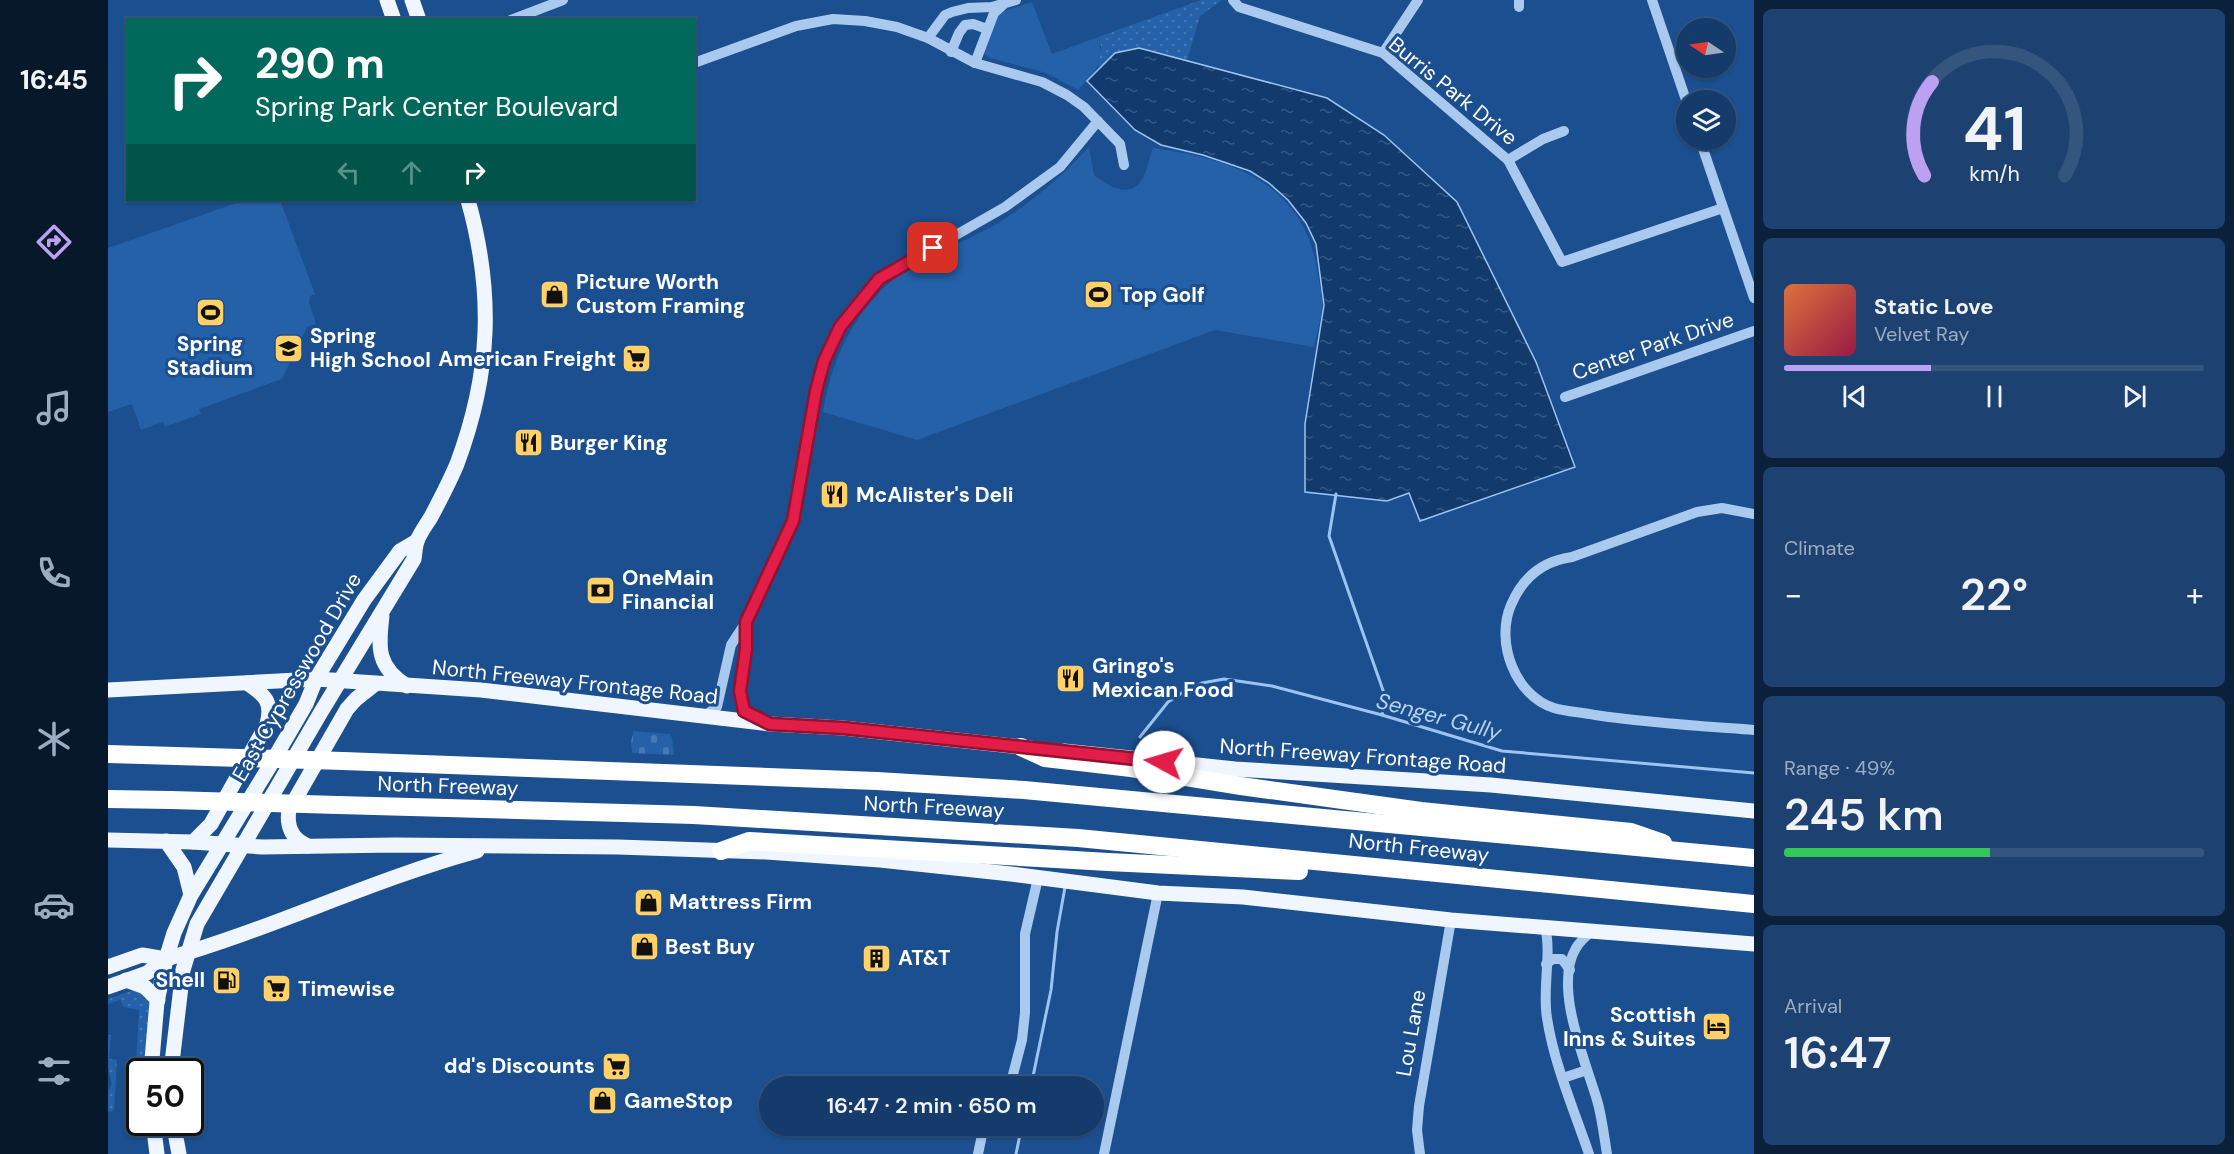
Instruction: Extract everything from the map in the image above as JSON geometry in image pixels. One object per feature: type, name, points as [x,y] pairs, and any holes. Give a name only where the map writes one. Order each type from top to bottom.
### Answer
[{"type":"highway","points":[[1021,747],[1045,758],[1131,768],[1376,805],[1631,831],[1687,852]]},
{"type":"highway","name":"North Freeway","points":[[108,754],[877,781],[1024,790],[1754,858]]},
{"type":"highway","name":"North Freeway","points":[[108,798],[694,815],[1013,834],[1197,849],[1754,904]]},
{"type":"highway","points":[[721,851],[749,841],[1096,862],[1288,870],[1409,882],[1433,873]]},
{"type":"main road","points":[[387,0],[393,18]]},
{"type":"main road","points":[[412,0],[418,18]]},
{"type":"main road","name":"East Cypresswood Drive","points":[[172,1058],[183,970],[197,924],[241,846],[414,559],[417,541],[447,488],[456,464],[478,394],[485,355],[486,298],[476,229],[468,201]]},
{"type":"main road","name":"East Cypresswood Drive","points":[[152,1058],[158,1000],[166,959],[174,933],[191,895],[297,720],[316,679],[364,600],[399,551],[417,541]]},
{"type":"main road","points":[[382,612],[379,643],[382,662],[395,678],[407,686]]},
{"type":"main road","name":"North Freeway Frontage Road","points":[[108,690],[316,679],[481,690],[770,724],[843,728],[1235,769],[1491,785],[1754,811]]},
{"type":"main road","points":[[193,842],[211,824],[267,724],[270,713],[268,701],[247,683]]},
{"type":"main road","points":[[309,846],[297,840],[290,830],[289,810],[347,709],[375,684]]},
{"type":"main road","points":[[108,840],[193,842],[241,846],[395,844],[721,851],[880,861],[1158,893],[1243,897],[1451,920],[1754,944]]},
{"type":"main road","points":[[166,841],[184,867],[191,895]]},
{"type":"main road","points":[[108,987],[147,973],[166,959],[307,911],[433,863],[494,846]]},
{"type":"main road","points":[[108,967],[141,955],[166,959]]},
{"type":"main road","points":[[126,980],[145,987],[158,1000]]},
{"type":"main road","points":[[155,1136],[157,1154]]},
{"type":"main road","points":[[175,1136],[178,1154]]},
{"type":"street","points":[[516,18],[563,0]]},
{"type":"street","points":[[928,38],[945,15],[1003,5],[1016,0]]},
{"type":"street","name":"Burris Park Drive","points":[[1233,0],[1239,7],[1383,52],[1508,160],[1562,262],[1723,208]]},
{"type":"street","points":[[1383,52],[1418,0]]},
{"type":"street","points":[[1652,0],[1683,90]]},
{"type":"street","points":[[975,63],[993,13],[1003,5]]},
{"type":"street","points":[[696,62],[796,26],[833,19],[865,21],[897,27],[928,38],[975,63],[1042,82],[1067,94],[1120,144],[1124,165]]},
{"type":"street","points":[[951,52],[965,25],[973,24],[987,29]]},
{"type":"street","points":[[704,716],[717,707],[732,645],[746,622],[793,521],[816,391],[824,361],[840,327],[879,279],[1005,207],[1060,167],[1098,121]]},
{"type":"street","points":[[1508,160],[1543,139],[1564,131]]},
{"type":"street","points":[[1703,150],[1754,297]]},
{"type":"street","name":"Center Park Drive","points":[[1565,397],[1754,331]]},
{"type":"street","points":[[1754,514],[1722,508],[1697,512],[1572,557],[1558,559],[1538,569],[1516,593],[1509,609],[1505,636],[1510,662],[1523,685],[1541,702],[1554,708],[1626,720],[1754,730]]},
{"type":"street","points":[[746,622],[746,649],[740,691],[744,711],[770,724]]},
{"type":"street","points":[[1013,1076],[1022,1040],[1025,1013],[1025,934],[1038,878]]},
{"type":"street","points":[[1104,1154],[1158,893]]},
{"type":"street","name":"Lou Lane","points":[[1420,1154],[1417,1130],[1419,1106],[1451,920]]},
{"type":"street","points":[[1545,927],[1548,945],[1545,986],[1547,1018],[1563,1078],[1589,1154]]},
{"type":"street","points":[[1592,931],[1576,947],[1569,970],[1571,1013],[1601,1117],[1607,1154]]},
{"type":"street","points":[[1546,964],[1553,959],[1562,959],[1569,970]]},
{"type":"street","points":[[1563,1078],[1587,1070]]},
{"type":"street","points":[[978,1154],[982,1136]]},
{"type":"green space","points":[[1201,0],[1222,0],[1200,16],[1187,60],[1139,48],[1115,53],[1098,69],[1101,46],[1098,37]]},
{"type":"green space","points":[[1032,2],[1052,54],[1098,37],[1100,54],[1097,67],[1078,90],[1046,73],[985,55],[983,50],[999,13]]},
{"type":"green space","name":"Top Golf","points":[[1089,147],[1094,175],[1111,186],[1124,190],[1136,186],[1141,181],[1153,148],[1209,159],[1235,168],[1259,180],[1280,196],[1297,216],[1309,240],[1317,270],[1322,307],[1314,347],[1215,330],[917,440],[823,412],[827,390],[842,347],[866,308],[881,291],[917,263],[982,232],[1015,212],[1048,186]]},
{"type":"green space","name":"Spring Stadium","points":[[242,201],[280,201],[315,294],[310,296],[309,302],[316,324],[307,327],[282,379],[199,409],[201,414],[165,427],[163,422],[141,430],[132,404],[108,412],[108,248]]},
{"type":"green space","points":[[633,731],[670,734],[674,755],[632,753]]},
{"type":"green space","points":[[139,990],[151,1004],[147,1058],[136,1058],[139,1010],[123,1007],[120,1000],[108,1004],[108,999]]},
{"type":"green space","points":[[108,1035],[111,1035],[109,1059],[117,1060],[114,1111],[108,1112],[108,1092],[112,1084],[108,1067]]},
{"type":"water","points":[[1139,48],[1327,98],[1384,135],[1457,202],[1536,362],[1575,467],[1420,521],[1409,493],[1387,501],[1305,492],[1305,424],[1324,305],[1316,244],[1306,223],[1288,200],[1269,183],[1250,171],[1203,155],[1161,145],[1135,130],[1087,81],[1115,53]]},
{"type":"waterway","points":[[1336,494],[1329,536],[1385,696],[1382,715]]},
{"type":"waterway","name":"Senger Gully","points":[[1140,737],[1168,702],[1202,683],[1224,679],[1272,686],[1382,715],[1502,751],[1754,773]]},
{"type":"waterway","name":"Senger Gully","points":[[1033,1076],[1051,990],[1057,932],[1065,887]]},
{"type":"waterway","name":"Senger Gully","points":[[1016,1154],[1020,1136]]},
{"type":"place","name":"Picture Worth Custom Framing","points":[[555,294]]},
{"type":"place","name":"Top Golf","points":[[1099,295]]},
{"type":"place","name":"Spring Stadium","points":[[210,313]]},
{"type":"place","name":"Spring High School","points":[[289,348]]},
{"type":"place","name":"American Freight","points":[[637,359]]},
{"type":"place","name":"Burger King","points":[[529,443]]},
{"type":"place","name":"McAlister's Deli","points":[[835,495]]},
{"type":"place","name":"OneMain Financial","points":[[601,590]]},
{"type":"place","name":"Gringo's Mexican Food","points":[[1071,678]]},
{"type":"place","name":"Mattress Firm","points":[[648,902]]},
{"type":"place","name":"Best Buy","points":[[644,947]]},
{"type":"place","name":"AT&T","points":[[877,958]]},
{"type":"place","name":"Shell","points":[[226,980]]},
{"type":"place","name":"Timewise","points":[[277,989]]},
{"type":"place","name":"Scottish Inns & Suites","points":[[1717,1027]]},
{"type":"place","name":"dd's Discounts","points":[[616,1066]]},
{"type":"place","name":"GameStop","points":[[603,1101]]},
{"type":"route","points":[[933,248],[879,279],[840,327],[824,361],[816,391],[793,521],[746,622],[746,649],[740,691],[744,711],[770,724],[843,728],[1164,762]]}]
